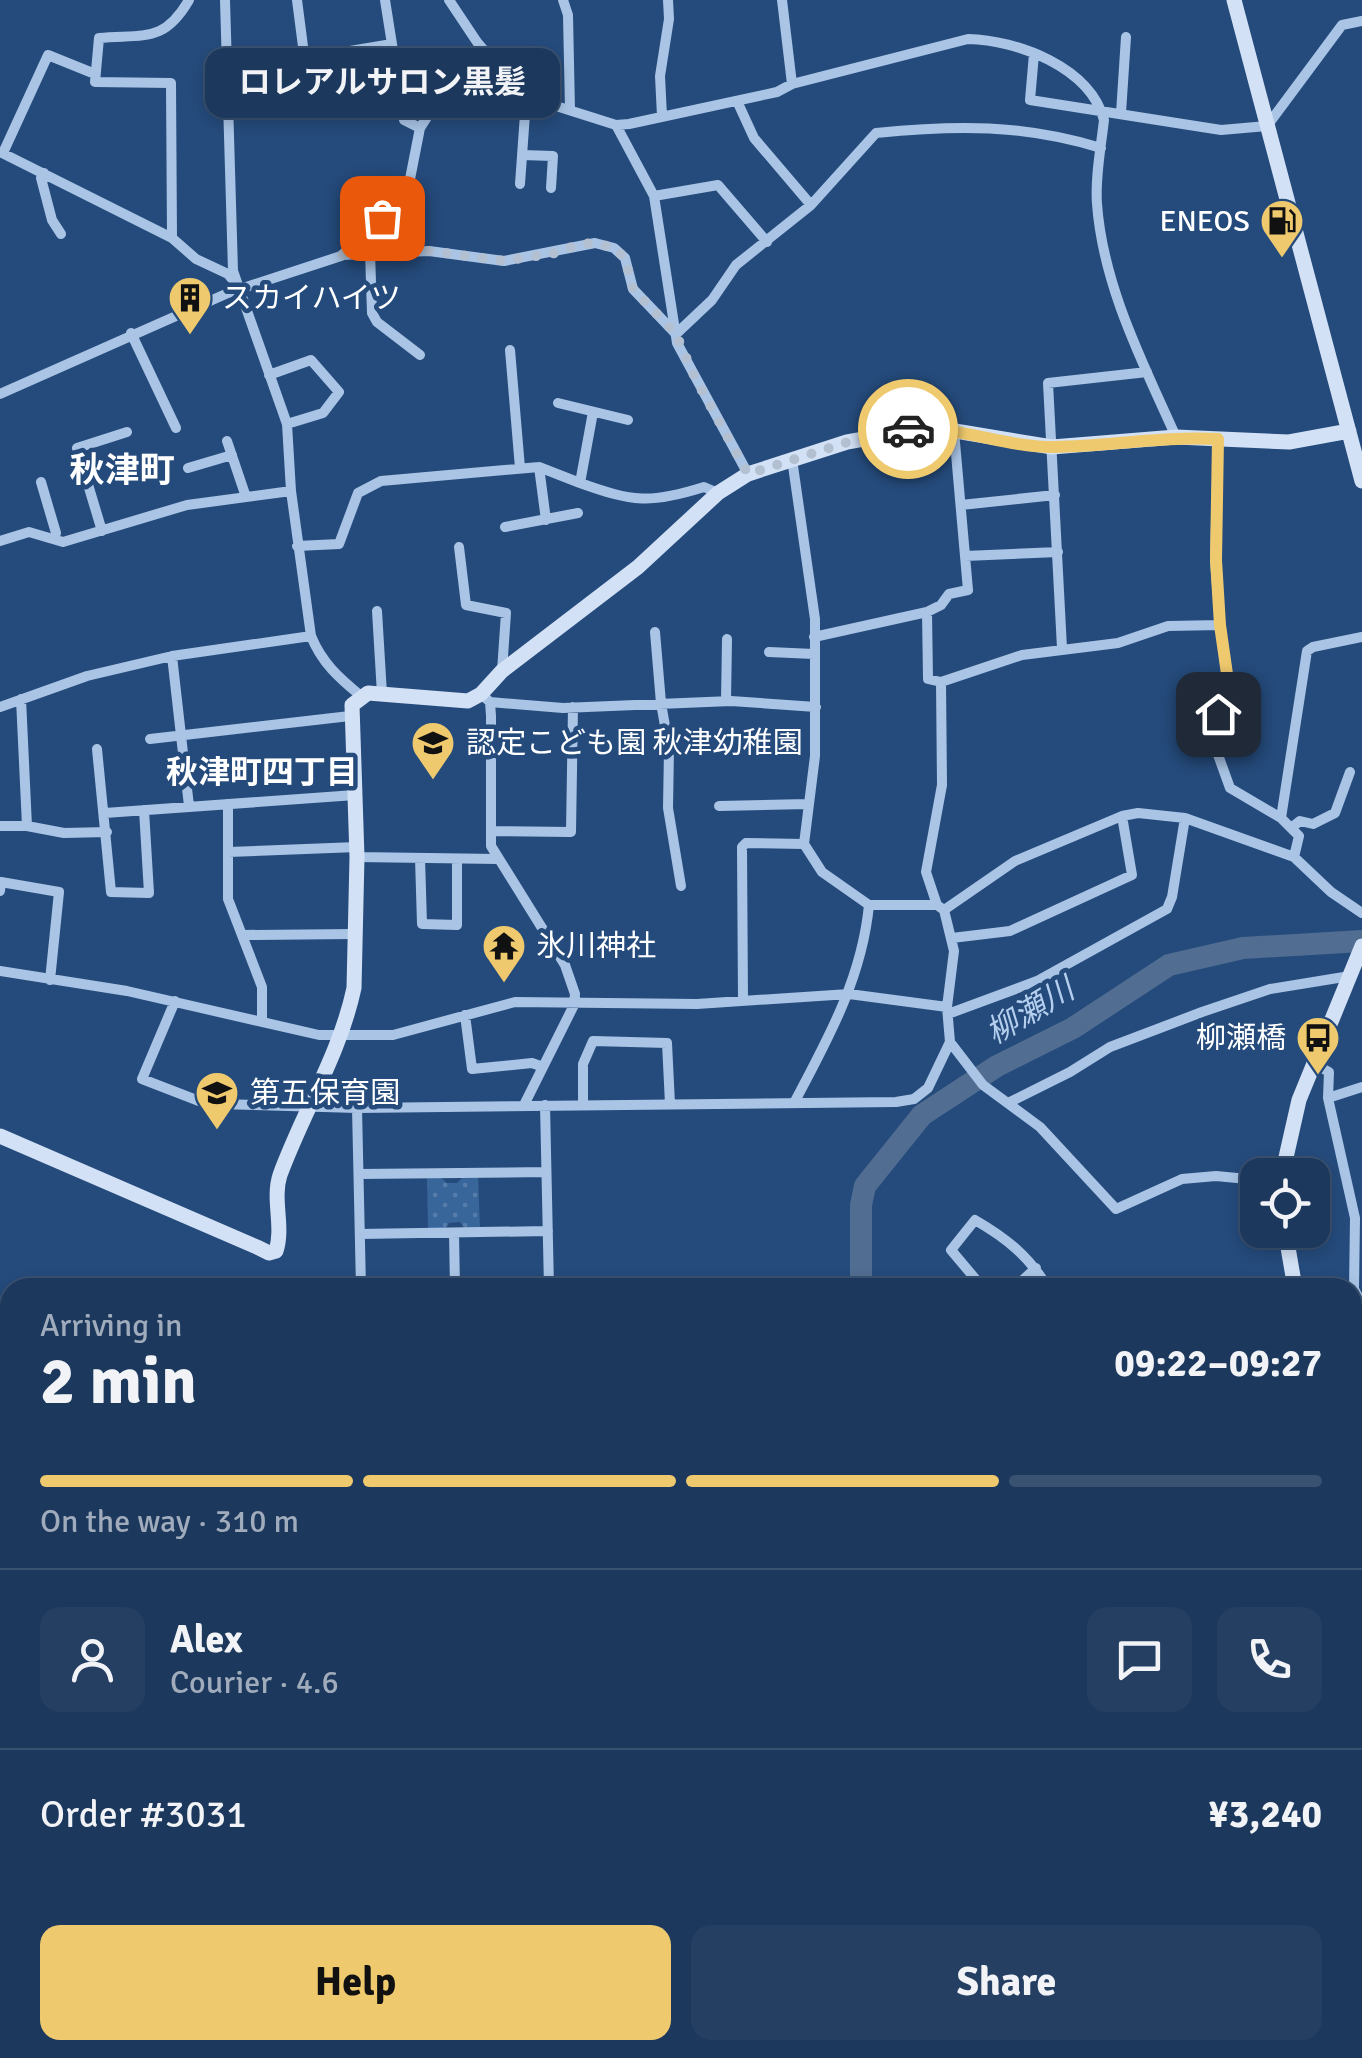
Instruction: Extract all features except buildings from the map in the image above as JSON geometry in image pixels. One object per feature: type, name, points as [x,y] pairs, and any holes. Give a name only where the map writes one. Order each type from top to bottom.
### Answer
[{"type":"street","points":[[172,238],[171,82],[95,82],[99,38],[159,33],[172,26],[189,0]]},
{"type":"street","points":[[225,0],[233,271],[287,424],[297,546],[312,636],[319,655],[332,671],[362,696]]},
{"type":"street","points":[[297,0],[308,85]]},
{"type":"street","points":[[385,0],[404,120],[420,128]]},
{"type":"street","points":[[448,0],[526,100],[520,184]]},
{"type":"street","points":[[564,0],[568,15],[570,110]]},
{"type":"street","points":[[662,116],[660,76],[668,0]]},
{"type":"street","points":[[782,0],[792,84]]},
{"type":"street","points":[[1234,0],[1354,436],[1362,482]]},
{"type":"street","points":[[1034,54],[1030,100],[1221,130],[1268,126],[1342,25],[1362,21]]},
{"type":"street","points":[[1121,113],[1126,37]]},
{"type":"street","points":[[341,256],[382,218],[409,184],[420,128],[426,117],[442,106],[526,100],[616,126],[777,92],[792,84],[968,39],[992,40],[1056,64],[1084,86],[1102,111],[1096,202],[1104,250],[1123,316],[1176,437]]},
{"type":"street","points":[[228,65],[272,64],[392,44]]},
{"type":"street","points":[[96,74],[48,55],[2,152],[172,238],[196,260],[228,274],[238,290]]},
{"type":"street","points":[[737,101],[754,138],[811,205]]},
{"type":"street","points":[[616,126],[654,196],[676,334],[696,380],[748,474]]},
{"type":"street","points":[[676,334],[712,300],[736,265],[811,205],[876,134],[925,128],[996,127],[1053,134],[1101,148]]},
{"type":"street","points":[[522,156],[552,156],[551,188]]},
{"type":"street","points":[[44,172],[41,178],[52,220],[60,234]]},
{"type":"street","points":[[654,196],[718,186],[767,242]]},
{"type":"street","points":[[0,394],[106,349],[131,333],[238,290],[341,256],[370,252],[429,251],[504,261],[596,243],[614,248],[625,258],[633,289],[676,334]]},
{"type":"street","points":[[370,252],[372,313],[377,322],[420,356]]},
{"type":"street","points":[[131,333],[176,428]]},
{"type":"street","points":[[510,350],[520,468]]},
{"type":"street","points":[[269,375],[312,360],[340,392],[323,414],[287,424]]},
{"type":"street","points":[[1062,648],[1048,383],[1147,372]]},
{"type":"street","points":[[558,403],[628,420]]},
{"type":"street","points":[[580,483],[593,412]]},
{"type":"street","points":[[524,1105],[574,1005],[574,994],[565,965],[491,846],[486,698],[502,671],[638,567],[718,493],[748,474],[792,459],[848,442],[931,427],[1052,448],[1176,437],[1289,442],[1354,436]]},
{"type":"street","points":[[102,531],[80,479],[77,448],[119,430]]},
{"type":"street","points":[[814,637],[927,612],[941,605],[949,594],[968,590],[954,431]]},
{"type":"street","points":[[1218,439],[1216,560],[1227,674],[1215,730],[1222,771],[1230,788],[1281,818],[1299,836],[1294,857]]},
{"type":"street","points":[[227,441],[246,497]]},
{"type":"street","points":[[188,468],[232,455]]},
{"type":"street","points":[[792,459],[809,566],[814,637],[815,756],[804,844],[822,872],[869,905],[940,907],[1016,862],[1138,812],[1185,818],[1294,857],[1362,913]]},
{"type":"street","points":[[297,546],[339,544],[358,492],[381,482],[538,467],[640,501],[662,500],[704,487],[718,493]]},
{"type":"street","points":[[538,467],[546,520]]},
{"type":"street","points":[[41,482],[54,539]]},
{"type":"street","points":[[0,541],[29,532],[63,542],[188,505],[291,491]]},
{"type":"street","points":[[960,505],[1055,495]]},
{"type":"street","points":[[506,527],[578,514]]},
{"type":"street","points":[[460,546],[466,605],[506,613],[502,671]]},
{"type":"street","points":[[965,556],[1058,552]]},
{"type":"street","points":[[377,611],[382,694]]},
{"type":"street","points":[[927,612],[928,678],[941,682],[1022,655],[1118,643],[1168,626],[1220,625]]},
{"type":"street","points":[[656,632],[661,703],[670,748],[668,808],[680,886]]},
{"type":"street","points":[[0,707],[87,676],[172,656],[312,636]]},
{"type":"street","points":[[1281,818],[1307,651],[1362,637]]},
{"type":"street","points":[[726,701],[727,639]]},
{"type":"street","points":[[769,652],[814,654]]},
{"type":"street","points":[[172,656],[189,806]]},
{"type":"street","points":[[176,1000],[142,1078],[199,1101],[217,1104],[357,1108],[914,1099],[928,1088],[950,1042],[948,1010],[954,951],[926,872],[942,784],[941,682]]},
{"type":"street","points":[[0,1136],[269,1252],[278,1247],[279,1178],[354,988],[357,852],[352,705],[362,696],[382,694],[468,701],[486,698],[574,707],[726,701],[816,707]]},
{"type":"street","points":[[21,699],[27,826]]},
{"type":"street","points":[[491,832],[571,832],[574,707]]},
{"type":"street","points":[[150,739],[350,716]]},
{"type":"street","points":[[97,749],[111,892],[149,894],[144,810]]},
{"type":"street","points":[[1291,828],[1300,821],[1313,824],[1335,812],[1350,772]]},
{"type":"street","points":[[105,812],[355,795]]},
{"type":"street","points":[[228,804],[228,899],[262,987],[262,1022]]},
{"type":"street","points":[[719,806],[807,804]]},
{"type":"street","points":[[952,938],[1010,930],[1132,875],[1122,816]]},
{"type":"street","points":[[0,971],[176,1000],[319,1036],[393,1035],[515,1002],[574,1005],[742,1001],[849,994],[948,1010],[1037,981],[1167,909],[1185,818]]},
{"type":"street","points":[[0,826],[64,833],[107,832]]},
{"type":"street","points":[[742,1001],[742,847],[746,843],[804,844]]},
{"type":"street","points":[[228,852],[357,852],[498,859]]},
{"type":"street","points":[[420,858],[422,924],[456,925],[457,858]]},
{"type":"street","points":[[0,891],[1,882],[59,892],[50,980]]},
{"type":"street","points":[[794,1103],[849,994],[866,939],[869,905]]},
{"type":"street","points":[[242,935],[354,934]]},
{"type":"street","points":[[1285,1158],[1313,1062],[1362,946]]},
{"type":"street","points":[[1008,1103],[1110,1047],[1202,1012],[1270,990],[1351,973]]},
{"type":"street","points":[[465,1016],[472,1069],[532,1063],[543,1067]]},
{"type":"street","points":[[582,1104],[583,1064],[593,1042],[668,1043],[670,1104]]},
{"type":"street","points":[[950,1042],[982,1085],[1040,1127],[1116,1208],[1182,1180],[1240,1178]]},
{"type":"street","points":[[1313,1062],[1329,1072],[1328,1098],[1359,1218],[1354,1278]]},
{"type":"street","points":[[1328,1098],[1362,1087]]},
{"type":"street","points":[[545,1104],[549,1278]]},
{"type":"street","points":[[357,1108],[361,1278]]},
{"type":"street","points":[[358,1174],[546,1172]]},
{"type":"street","points":[[975,1278],[951,1250],[975,1220],[1009,1240],[1042,1278]]},
{"type":"street","points":[[360,1234],[548,1230]]},
{"type":"street","points":[[454,1233],[455,1278]]},
{"type":"street","points":[[1288,1248],[1293,1278]]},
{"type":"street","points":[[1025,1278],[1036,1268]]},
{"type":"green space","points":[[478,1177],[480,1228],[465,1229],[460,1222],[449,1223],[445,1229],[428,1229],[427,1178],[457,1183],[462,1178]]},
{"type":"waterway","name":"柳瀬川","points":[[861,1278],[861,1205],[865,1186],[922,1115],[997,1066],[1073,1028],[1169,965],[1243,948],[1362,941]]},
{"type":"way so far","points":[[382,218],[341,256],[429,251],[504,261],[556,253],[580,244],[614,248],[625,258],[633,289],[676,334],[696,380],[748,474],[848,442],[908,429]]},
{"type":"place","name":"ロレアルサロン黒髪","points":[[382,218]]},
{"type":"place","name":"ENEOS","points":[[1282,259]]},
{"type":"place","name":"スカイハイツ","points":[[190,336]]},
{"type":"place","name":"認定こども園 秋津幼稚園","points":[[433,781]]},
{"type":"place","name":"氷川神社","points":[[504,984]]},
{"type":"place","name":"柳瀬橋","points":[[1318,1076]]},
{"type":"place","name":"第五保育園","points":[[217,1131]]},
{"type":"district","name":"秋津町","points":[[122,470]]},
{"type":"district","name":"秋津町四丁目","points":[[262,772]]},
{"type":"route","points":[[908,429],[931,427],[1052,448],[1176,437],[1218,439],[1216,560],[1227,674],[1218,714]]}]
